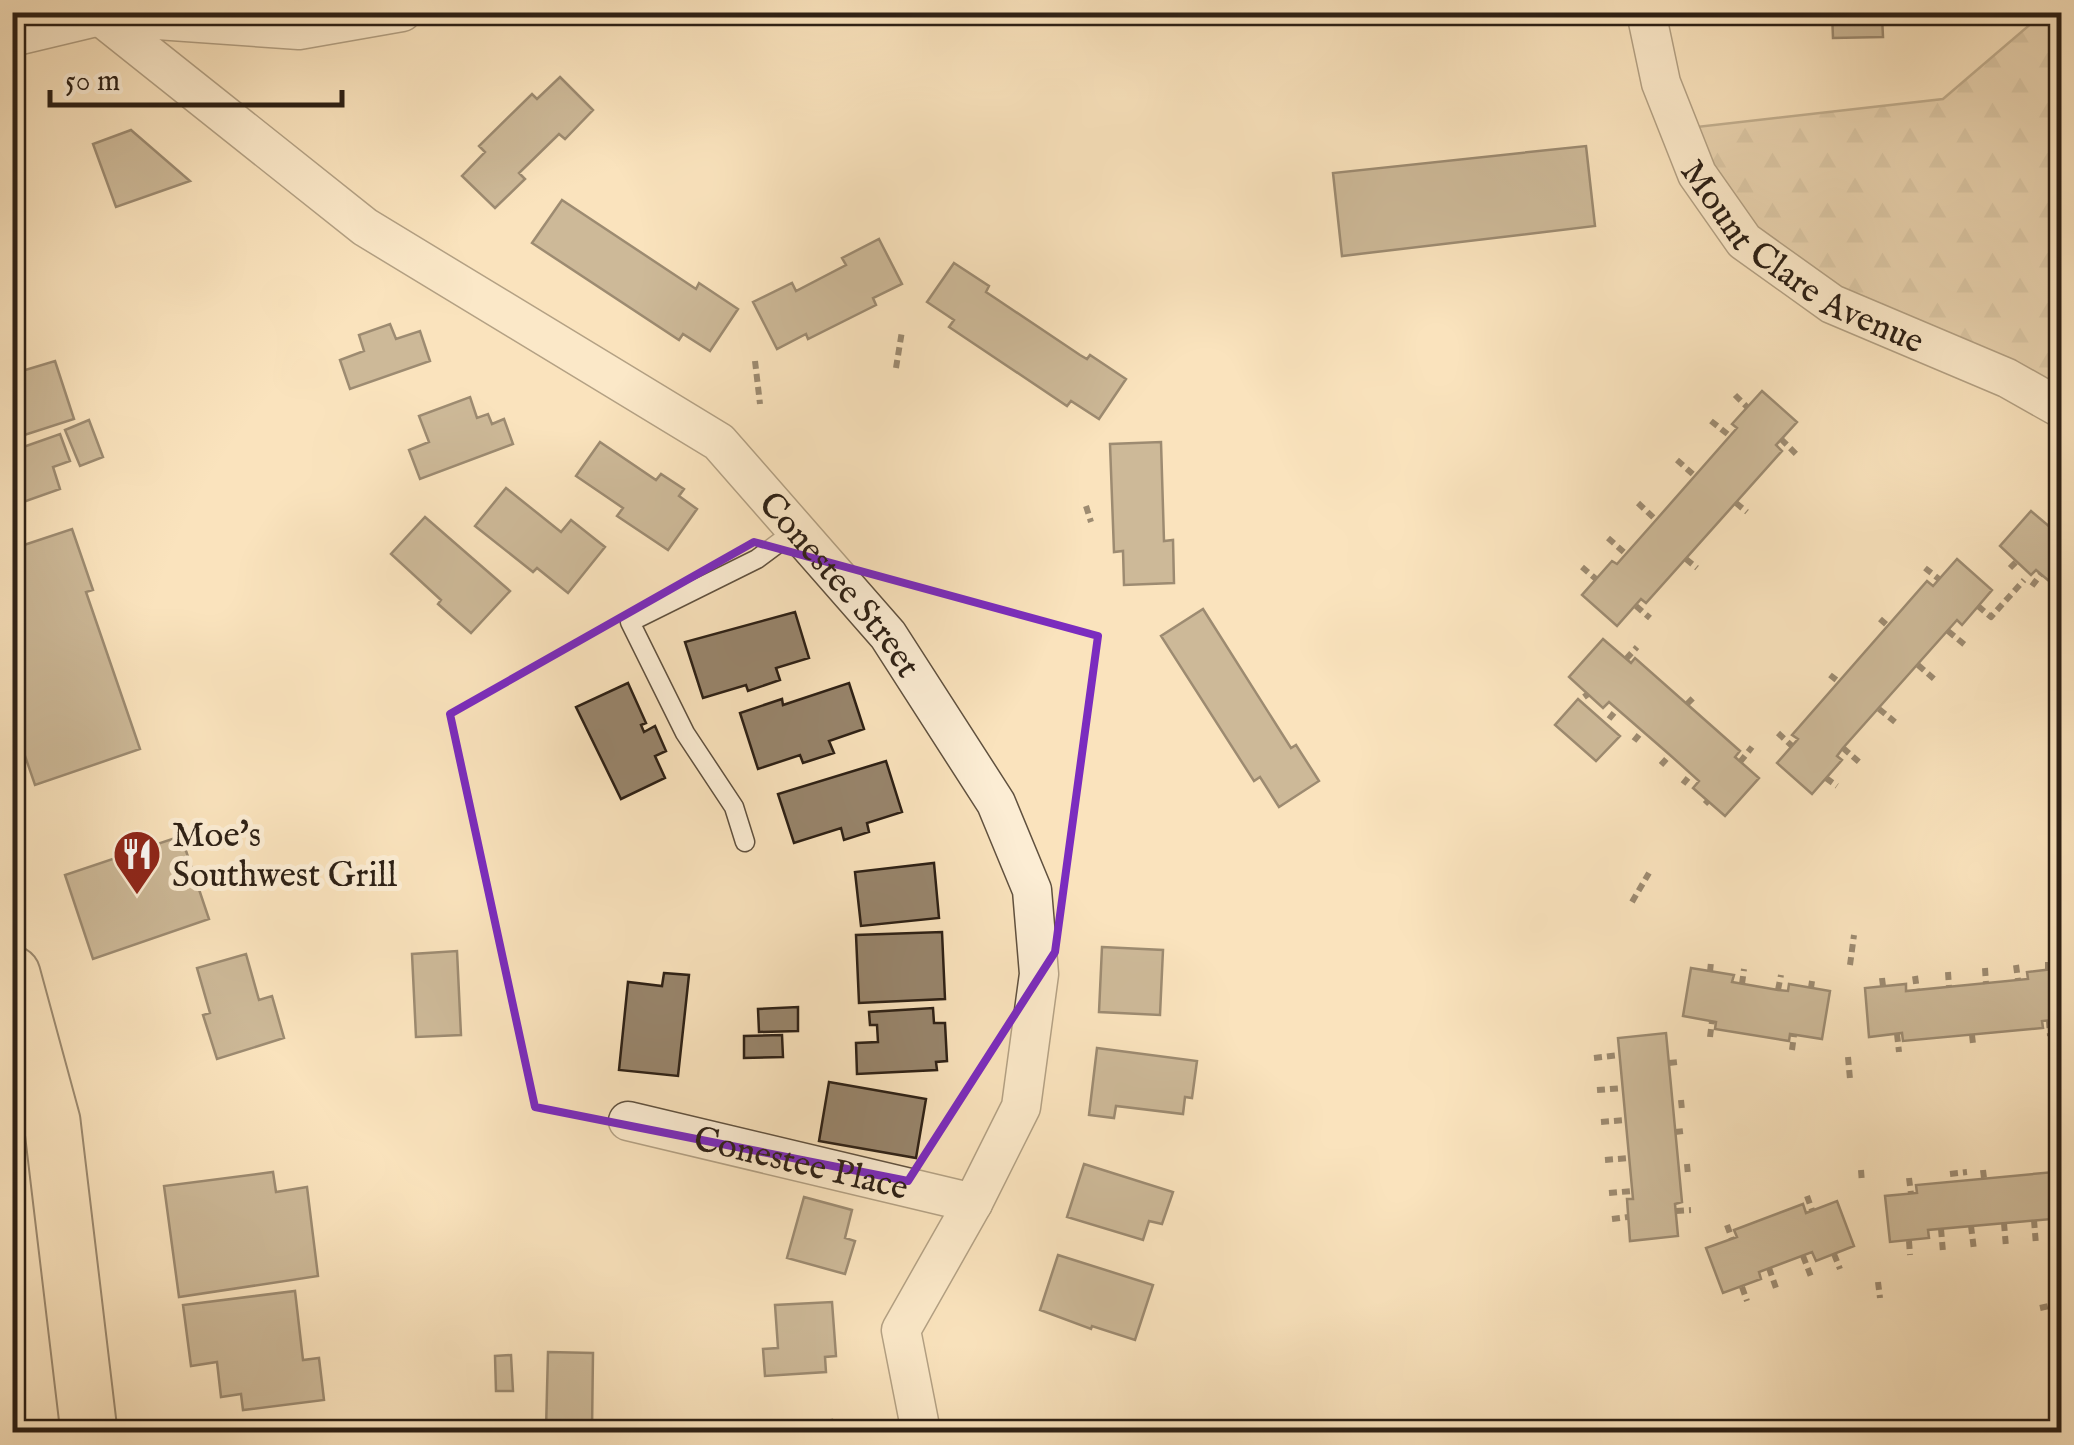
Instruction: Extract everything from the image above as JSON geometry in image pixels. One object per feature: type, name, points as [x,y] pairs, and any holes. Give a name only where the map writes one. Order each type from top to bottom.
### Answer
[{"type":"main road","points":[[12,974],[52,1121],[88,1432]]},
{"type":"street","points":[[12,37],[100,16],[298,30],[402,12]]},
{"type":"street","name":"Mount Clare Avenue","points":[[1646,12],[1661,83],[1697,174],[1744,241],[1832,304],[2006,378],[2062,408]]},
{"type":"street","name":"Conestee Street","points":[[100,16],[366,227],[719,442],[899,652],[996,802],[1032,890],[1039,974],[1022,1107],[900,1330],[922,1432]]},
{"type":"street","name":"Conestee Place","points":[[628,1122],[973,1202]]},
{"type":"lane","points":[[745,842],[734,807],[685,732],[630,622],[758,558],[796,530]]},
{"type":"path","points":[[896,368],[902,331]]},
{"type":"path","points":[[755,361],[760,404]]},
{"type":"path","points":[[1735,395],[1748,408]]},
{"type":"path","points":[[1711,421],[1730,436]]},
{"type":"path","points":[[1782,439],[1798,456]]},
{"type":"path","points":[[1677,460],[1695,476]]},
{"type":"path","points":[[1736,502],[1747,512]]},
{"type":"path","points":[[1638,504],[1656,520]]},
{"type":"path","points":[[1086,506],[1092,522]]},
{"type":"path","points":[[2053,530],[2062,522]]},
{"type":"path","points":[[1608,538],[1626,554]]},
{"type":"path","points":[[1686,559],[1696,568]]},
{"type":"path","points":[[1582,566],[1596,579]]},
{"type":"path","points":[[1925,568],[1939,579]]},
{"type":"path","points":[[2032,586],[2041,574]]},
{"type":"path","points":[[1978,606],[1991,616],[2024,580]]},
{"type":"path","points":[[1636,606],[1650,618]]},
{"type":"path","points":[[1880,618],[1888,626]]},
{"type":"path","points":[[1948,631],[1965,645]]},
{"type":"path","points":[[1626,659],[1637,646]]},
{"type":"path","points":[[1918,664],[1934,679]]},
{"type":"path","points":[[1830,675],[1839,682]]},
{"type":"path","points":[[1687,704],[1694,696]]},
{"type":"path","points":[[1609,719],[1617,709]]},
{"type":"path","points":[[1879,709],[1895,722]]},
{"type":"path","points":[[1634,741],[1642,731]]},
{"type":"path","points":[[1778,733],[1792,746]]},
{"type":"path","points":[[1740,762],[1752,747]]},
{"type":"path","points":[[1844,748],[1859,762]]},
{"type":"path","points":[[1661,765],[1670,756]]},
{"type":"path","points":[[1682,784],[1691,774]]},
{"type":"path","points":[[1826,778],[1836,786]]},
{"type":"path","points":[[1632,902],[1650,872]]},
{"type":"path","points":[[1850,965],[1854,935]]},
{"type":"path","points":[[2016,965],[2018,980]]},
{"type":"path","points":[[1742,984],[1744,968]]},
{"type":"path","points":[[1985,968],[1986,984]]},
{"type":"path","points":[[1948,972],[1949,987]]},
{"type":"path","points":[[1778,990],[1781,975]]},
{"type":"path","points":[[1915,976],[1916,990]]},
{"type":"path","points":[[2049,1020],[2050,1036]]},
{"type":"path","points":[[1710,1037],[1712,1021]]},
{"type":"path","points":[[1898,1034],[1899,1052]]},
{"type":"path","points":[[1972,1034],[1973,1044]]},
{"type":"path","points":[[1792,1050],[1794,1035]]},
{"type":"path","points":[[1594,1058],[1620,1055]]},
{"type":"path","points":[[1848,1057],[1850,1080]]},
{"type":"path","points":[[1597,1090],[1622,1088]]},
{"type":"path","points":[[1681,1100],[1682,1110]]},
{"type":"path","points":[[1601,1122],[1626,1120]]},
{"type":"path","points":[[1605,1160],[1629,1158]]},
{"type":"path","points":[[2060,1163],[2062,1178]]},
{"type":"path","points":[[1687,1164],[1688,1175]]},
{"type":"path","points":[[1861,1170],[1862,1183]]},
{"type":"path","points":[[1950,1174],[1967,1172]]},
{"type":"path","points":[[1909,1178],[1911,1194]]},
{"type":"path","points":[[1608,1192],[1632,1191]]},
{"type":"path","points":[[1807,1196],[1812,1210]]},
{"type":"path","points":[[1676,1211],[1691,1210]]},
{"type":"path","points":[[1612,1219],[1628,1217]]},
{"type":"path","points":[[2034,1220],[2036,1244]]},
{"type":"path","points":[[2004,1223],[2006,1247]]},
{"type":"path","points":[[1727,1225],[1732,1238]]},
{"type":"path","points":[[1972,1226],[1974,1250]]},
{"type":"path","points":[[1941,1229],[1943,1252]]},
{"type":"path","points":[[1909,1240],[1910,1255]]},
{"type":"path","points":[[1834,1254],[1840,1270]]},
{"type":"path","points":[[1803,1256],[1812,1279]]},
{"type":"path","points":[[2056,1260],[2060,1276]]},
{"type":"path","points":[[1770,1268],[1777,1291]]},
{"type":"path","points":[[1878,1282],[1880,1298]]},
{"type":"path","points":[[1742,1287],[1747,1301]]},
{"type":"path","points":[[2040,1308],[2062,1304]]},
{"type":"highlighted area","points":[[754,542],[1098,636],[1055,952],[908,1181],[535,1107],[450,714]]},
{"type":"green space","points":[[2061,14],[2061,417],[1744,241],[1679,129],[1943,99],[2040,16]]},
{"type":"building","points":[[1832,12],[1929,15],[1882,16],[1883,37],[1833,38]]},
{"type":"building","points":[[560,77],[593,110],[565,139],[559,134],[519,173],[525,179],[495,208],[462,176],[485,152],[479,146],[532,94],[537,99]]},
{"type":"building","points":[[131,130],[190,181],[116,207],[93,144]]},
{"type":"building","points":[[1586,146],[1595,226],[1342,256],[1333,173]]},
{"type":"building","points":[[562,200],[696,289],[699,283],[738,309],[710,351],[683,334],[679,340],[532,243]]},
{"type":"building","points":[[879,239],[902,284],[873,298],[876,305],[808,339],[806,334],[777,349],[753,302],[792,283],[796,291],[846,265],[842,258]]},
{"type":"building","points":[[954,263],[989,286],[986,292],[1080,355],[1087,359],[1090,355],[1126,379],[1099,419],[1071,401],[1067,406],[949,327],[954,320],[927,302]]},
{"type":"building","points":[[390,324],[396,339],[420,331],[430,361],[350,389],[340,360],[364,351],[359,335]]},
{"type":"building","points":[[55,361],[74,419],[12,439],[12,374]]},
{"type":"building","points":[[1762,391],[1797,422],[1776,445],[1782,451],[1646,603],[1641,599],[1617,626],[1582,595],[1612,561],[1617,564],[1656,520],[1737,428],[1732,424]]},
{"type":"building","points":[[470,397],[477,418],[488,414],[492,424],[504,419],[513,444],[420,479],[409,450],[429,442],[419,416]]},
{"type":"building","points":[[89,420],[103,457],[80,466],[65,430]]},
{"type":"building","points":[[60,434],[70,461],[53,467],[60,489],[12,506],[12,451]]},
{"type":"building","points":[[600,442],[656,480],[661,474],[684,489],[679,496],[697,509],[668,550],[617,516],[623,508],[576,476]]},
{"type":"building","points":[[1161,442],[1164,541],[1173,540],[1174,583],[1124,585],[1123,551],[1114,552],[1110,444]]},
{"type":"building","points":[[506,488],[561,532],[571,520],[605,547],[568,593],[537,568],[533,572],[475,526]]},
{"type":"building","points":[[2031,511],[2057,533],[2062,528],[2062,592],[2036,570],[2031,575],[2000,546]]},
{"type":"building","points":[[425,517],[510,591],[471,633],[391,554]]},
{"type":"building","points":[[72,529],[93,590],[86,592],[140,749],[35,785],[12,718],[12,549]]},
{"type":"building","points":[[1957,559],[1992,590],[1962,625],[1957,620],[1843,748],[1837,756],[1842,760],[1812,794],[1777,763],[1798,739],[1792,735],[1927,581],[1933,586]]},
{"type":"building","points":[[1203,609],[1291,748],[1296,745],[1319,781],[1279,807],[1260,777],[1254,781],[1161,636]]},
{"type":"building","points":[[795,612],[809,658],[776,668],[780,680],[748,691],[746,685],[703,698],[685,642]]},
{"type":"building","points":[[1603,639],[1631,663],[1635,658],[1740,751],[1735,757],[1759,778],[1725,816],[1693,788],[1699,781],[1670,755],[1609,702],[1603,708],[1569,677]]},
{"type":"building","points":[[628,683],[646,723],[641,725],[644,732],[655,726],[666,751],[655,756],[665,778],[621,799],[576,707]]},
{"type":"building","points":[[849,683],[864,729],[829,741],[834,753],[803,763],[800,755],[758,769],[740,713],[782,699],[783,705]]},
{"type":"building","points":[[1578,699],[1620,736],[1596,761],[1555,725]]},
{"type":"building","points":[[886,761],[902,812],[867,823],[869,832],[844,840],[841,828],[794,843],[778,794]]},
{"type":"building","name":"Moe's Southwest Grill","points":[[181,836],[209,919],[93,959],[65,875]]},
{"type":"building","points":[[934,863],[939,918],[861,926],[855,872]]},
{"type":"building","points":[[942,932],[945,999],[859,1003],[856,935]]},
{"type":"building","points":[[1102,947],[1163,950],[1160,1015],[1099,1012]]},
{"type":"building","points":[[457,951],[461,1035],[416,1037],[412,954]]},
{"type":"building","points":[[246,954],[259,1000],[272,996],[284,1038],[217,1059],[203,1015],[210,1013],[197,968]]},
{"type":"building","points":[[1691,968],[1734,975],[1732,982],[1778,990],[1788,991],[1789,984],[1830,991],[1822,1039],[1790,1034],[1789,1041],[1715,1029],[1716,1022],[1683,1016]]},
{"type":"building","points":[[2062,968],[2062,1019],[2042,1021],[2043,1028],[1903,1041],[1902,1033],[1869,1037],[1865,988],[1906,984],[1906,991],[2028,979],[2027,972]]},
{"type":"building","points":[[664,973],[689,975],[678,1076],[619,1070],[628,982],[662,986]]},
{"type":"building","points":[[798,1007],[798,1031],[759,1032],[758,1009]]},
{"type":"building","points":[[933,1008],[934,1023],[945,1023],[947,1061],[936,1062],[937,1070],[857,1074],[856,1043],[878,1042],[877,1025],[870,1025],[869,1012]]},
{"type":"building","points":[[1666,1033],[1682,1202],[1675,1204],[1678,1236],[1630,1241],[1627,1199],[1633,1199],[1618,1038]]},
{"type":"building","points":[[782,1035],[783,1057],[744,1058],[744,1036]]},
{"type":"building","points":[[1097,1048],[1197,1061],[1192,1098],[1185,1097],[1183,1114],[1116,1106],[1114,1118],[1089,1115]]},
{"type":"building","points":[[829,1082],[926,1099],[916,1158],[819,1141]]},
{"type":"building","points":[[1084,1164],[1173,1192],[1162,1224],[1149,1221],[1143,1240],[1067,1217]]},
{"type":"building","points":[[273,1172],[276,1192],[307,1187],[318,1276],[179,1297],[164,1186]]},
{"type":"building","points":[[2054,1172],[2055,1178],[2062,1178],[2062,1225],[2052,1225],[2051,1219],[1928,1230],[1929,1238],[1890,1242],[1885,1196],[1917,1193],[1916,1185]]},
{"type":"building","points":[[804,1197],[852,1210],[845,1238],[855,1241],[845,1274],[787,1258]]},
{"type":"building","points":[[1837,1201],[1854,1246],[1816,1261],[1812,1252],[1759,1272],[1761,1279],[1723,1293],[1706,1248],[1737,1237],[1734,1230],[1803,1204],[1806,1213]]},
{"type":"building","points":[[1058,1255],[1153,1285],[1135,1340],[1040,1310]]},
{"type":"building","points":[[295,1291],[303,1360],[319,1358],[324,1400],[243,1410],[241,1394],[221,1397],[217,1362],[191,1366],[183,1305]]},
{"type":"building","points":[[832,1302],[836,1356],[825,1357],[826,1372],[765,1376],[763,1349],[778,1348],[775,1305]]},
{"type":"building","points":[[548,1352],[593,1353],[592,1431],[546,1430]]},
{"type":"building","points":[[511,1355],[513,1391],[496,1391],[495,1356]]},
{"type":"building","points":[[832,1420],[834,1432],[791,1432],[790,1428]]},
{"type":"place","name":"Moe's Southwest Grill","points":[[137,896]]}]
